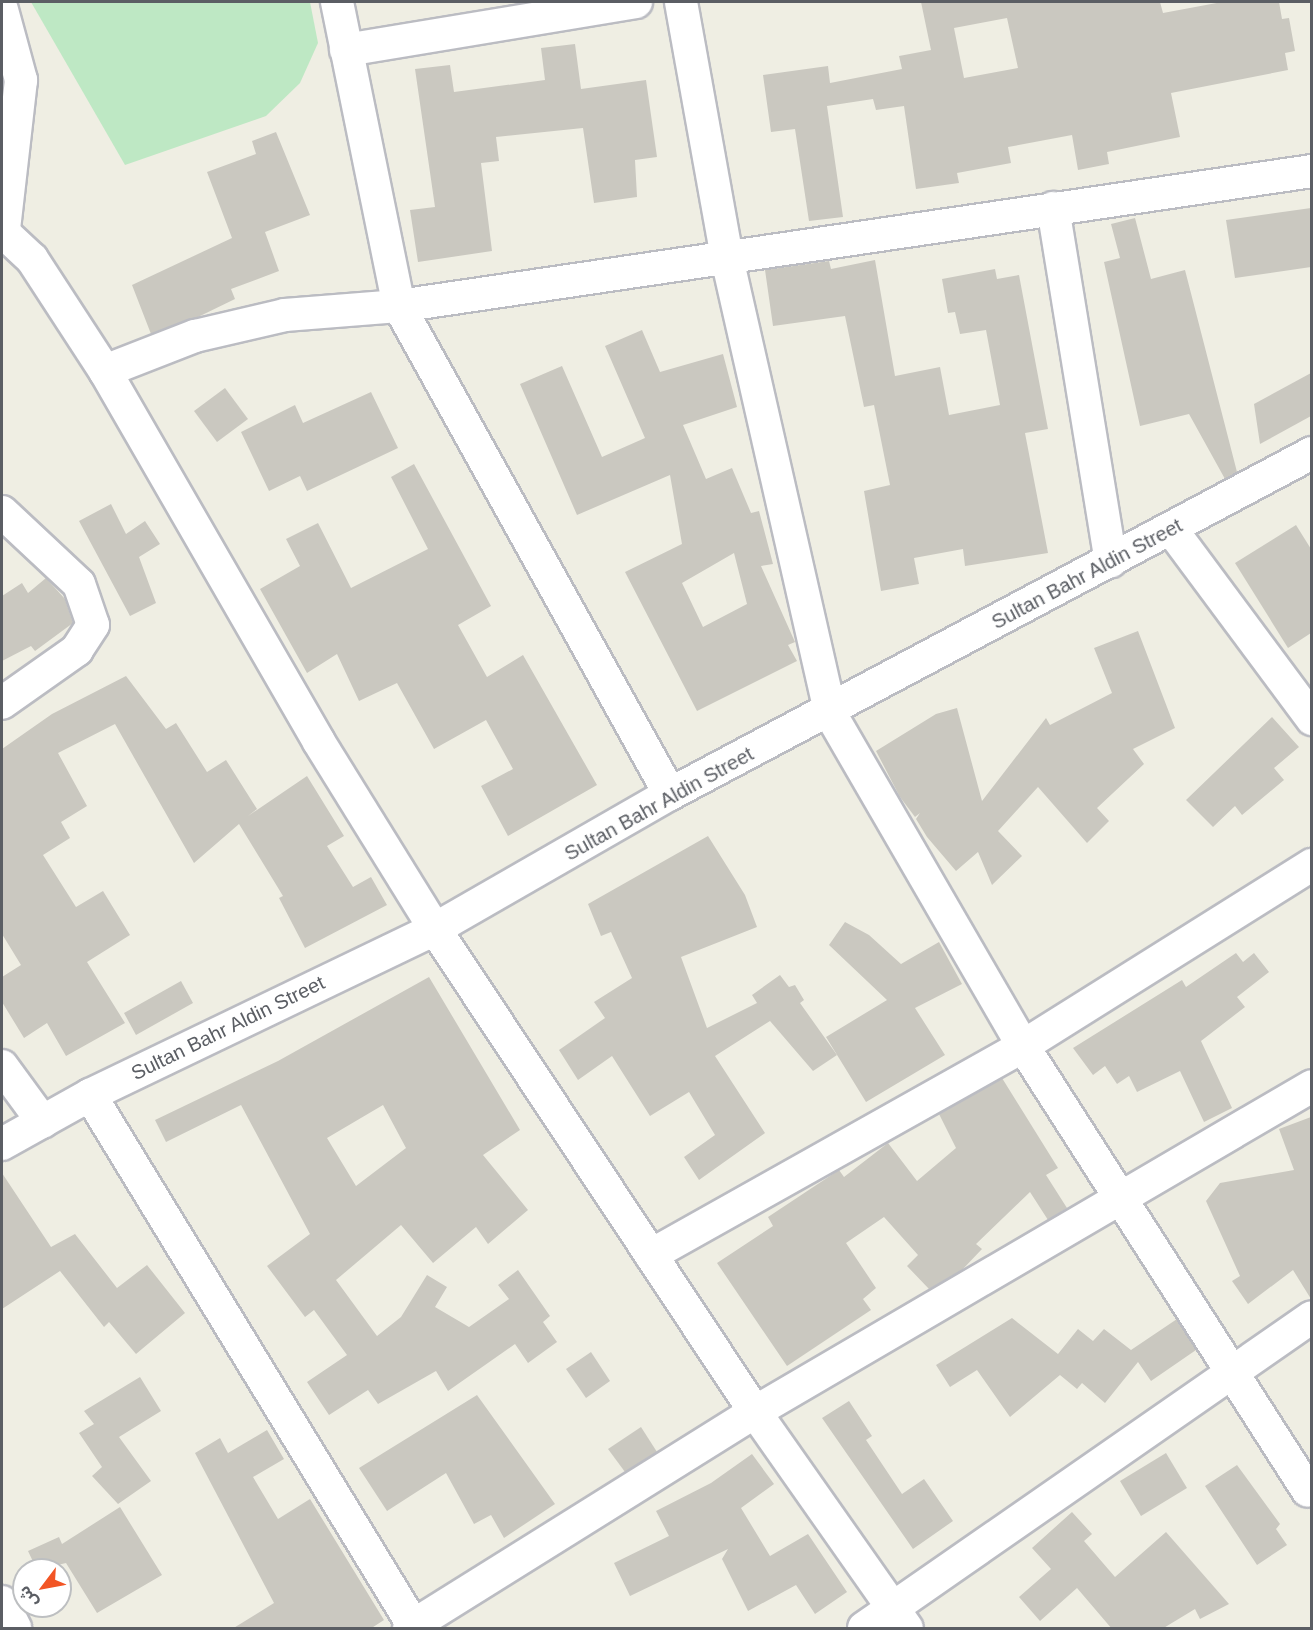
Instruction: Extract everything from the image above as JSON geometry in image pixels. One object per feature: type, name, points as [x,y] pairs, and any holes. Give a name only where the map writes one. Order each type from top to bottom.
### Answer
[{"type":"street","points":[[337,2],[399,306],[670,794]]},
{"type":"street","points":[[346,50],[636,2]]},
{"type":"street","points":[[681,2],[727,258],[830,713],[1023,1046],[1124,1198],[1308,1491]]},
{"type":"street","points":[[2,10],[21,80],[2,228],[32,259],[105,371],[319,742],[435,929],[755,1412],[901,1619]]},
{"type":"street","points":[[105,371],[195,336],[285,315],[399,306],[1311,171]]},
{"type":"street","points":[[1053,208],[1111,561]]},
{"type":"street","name":"Sultan Bahr Aldin Street","points":[[2,1144],[90,1095],[435,929],[670,794],[830,713],[1311,453]]},
{"type":"street","points":[[2,512],[79,584],[93,625],[77,650],[2,703]]},
{"type":"street","points":[[1171,529],[1311,719]]},
{"type":"street","points":[[651,1256],[1023,1046],[1311,865]]},
{"type":"street","points":[[2,1066],[43,1122]]},
{"type":"street","points":[[90,1095],[413,1628],[755,1412],[1124,1198],[1311,1086]]},
{"type":"street","points":[[864,1629],[901,1619],[1233,1372],[1311,1317]]},
{"type":"street","points":[[2,1602],[15,1629]]},
{"type":"green space","points":[[31,2],[310,2],[318,43],[300,83],[266,116],[125,165]]},
{"type":"building","points":[[921,2],[1160,2],[1163,13],[1222,2],[1279,2],[1282,19],[1289,18],[1295,51],[1285,53],[1288,70],[1171,93],[1180,137],[1107,152],[1109,164],[1078,170],[1072,135],[1008,147],[1011,163],[957,173],[959,183],[916,189],[904,106],[876,110],[873,99],[827,106],[843,217],[809,221],[795,129],[771,132],[763,75],[828,66],[830,83],[902,69],[899,56],[931,50]],"holes":[[[1007,18],[1018,68],[964,78],[954,28]]]},
{"type":"building","points":[[575,44],[581,89],[646,80],[657,157],[635,160],[637,197],[594,203],[583,128],[496,137],[499,161],[481,163],[492,251],[418,262],[410,210],[435,207],[415,69],[450,65],[454,92],[545,80],[541,48]]},
{"type":"building","points":[[276,132],[310,215],[265,232],[279,271],[231,289],[235,299],[198,317],[151,334],[132,285],[232,238],[207,172],[256,154],[252,141]]},
{"type":"building","points":[[1311,208],[1311,267],[1235,278],[1226,220]]},
{"type":"building","points":[[1135,218],[1151,279],[1185,270],[1237,472],[1225,479],[1189,414],[1140,426],[1104,262],[1120,258],[1111,224]]},
{"type":"building","points":[[875,260],[895,376],[940,367],[949,415],[1000,405],[986,330],[960,334],[955,312],[948,313],[942,279],[995,269],[997,279],[1019,275],[1048,429],[1025,433],[1048,553],[965,566],[963,549],[914,558],[919,584],[881,591],[864,491],[890,485],[874,405],[864,407],[845,316],[773,326],[765,270],[829,261],[831,269]]},
{"type":"building","points":[[642,330],[660,372],[723,354],[737,407],[683,425],[706,479],[732,468],[751,513],[759,511],[773,564],[761,566],[795,642],[788,645],[797,661],[697,711],[625,572],[682,544],[670,475],[577,515],[520,384],[562,366],[602,457],[645,438],[605,346]],"holes":[[[734,553],[747,604],[703,627],[682,583]]]},
{"type":"building","points":[[1311,373],[1311,416],[1260,444],[1254,404]]},
{"type":"building","points":[[225,388],[248,419],[217,442],[194,411]]},
{"type":"building","points":[[371,392],[398,448],[307,491],[300,476],[269,491],[241,432],[295,405],[303,423]]},
{"type":"building","points":[[414,464],[491,606],[458,625],[487,677],[523,655],[597,785],[508,836],[481,786],[513,769],[486,720],[434,749],[397,683],[359,701],[337,654],[307,673],[260,589],[300,566],[286,539],[318,523],[351,588],[428,549],[391,477]]},
{"type":"building","points":[[111,504],[126,534],[145,521],[160,544],[139,557],[156,603],[130,616],[79,521]]},
{"type":"building","points":[[1296,525],[1311,549],[1311,633],[1288,648],[1235,563]]},
{"type":"building","points":[[46,578],[65,599],[73,623],[35,651],[31,646],[2,661],[2,596],[22,583],[28,593]]},
{"type":"building","points":[[1138,631],[1175,728],[1133,749],[1144,764],[1097,808],[1109,821],[1087,843],[1038,787],[998,831],[1022,856],[992,885],[978,852],[956,871],[927,837],[916,819],[920,813],[915,817],[900,797],[876,751],[936,714],[957,708],[982,801],[1046,718],[1050,725],[1112,693],[1094,648]]},
{"type":"building","points":[[126,676],[166,729],[176,723],[207,772],[226,760],[257,809],[248,816],[307,776],[344,836],[327,846],[353,887],[371,877],[387,905],[305,948],[279,898],[283,896],[239,824],[194,863],[115,724],[58,753],[87,806],[61,822],[70,838],[43,855],[76,907],[103,891],[130,935],[87,962],[125,1023],[66,1056],[47,1023],[24,1038],[2,1002],[2,977],[21,965],[2,934],[2,749],[52,714]]},
{"type":"building","points":[[1272,717],[1299,747],[1274,768],[1284,780],[1242,815],[1235,806],[1213,827],[1186,800]]},
{"type":"building","points":[[708,836],[745,895],[757,927],[681,957],[707,1028],[757,1003],[752,995],[780,975],[789,987],[795,985],[804,1000],[800,1003],[837,1055],[813,1071],[770,1021],[715,1056],[765,1133],[699,1180],[684,1157],[715,1135],[689,1092],[650,1116],[612,1056],[578,1080],[559,1050],[605,1018],[594,1002],[632,978],[611,932],[601,936],[588,904]]},
{"type":"building","points":[[845,922],[869,935],[901,964],[939,942],[962,984],[915,1008],[945,1055],[866,1102],[826,1037],[887,1000],[829,945]]},
{"type":"building","points":[[1236,953],[1243,962],[1254,953],[1269,972],[1237,997],[1245,1007],[1201,1041],[1232,1108],[1204,1122],[1180,1071],[1137,1092],[1129,1076],[1117,1084],[1105,1066],[1093,1075],[1073,1048],[1182,980],[1186,987]]},
{"type":"building","points":[[429,977],[520,1130],[483,1155],[528,1210],[488,1244],[476,1227],[433,1263],[401,1225],[336,1280],[377,1336],[401,1317],[427,1275],[447,1287],[435,1307],[469,1327],[509,1299],[498,1285],[518,1270],[550,1316],[543,1322],[557,1342],[528,1363],[515,1344],[448,1391],[436,1371],[378,1404],[368,1390],[329,1415],[307,1382],[347,1355],[314,1310],[305,1317],[267,1266],[310,1234],[241,1105],[166,1142],[155,1120],[278,1061]],"holes":[[[383,1105],[406,1148],[356,1186],[327,1138]]]},
{"type":"building","points":[[181,981],[193,1003],[136,1035],[124,1013]]},
{"type":"building","points":[[1002,1078],[1058,1168],[1046,1175],[1067,1208],[1048,1220],[1030,1192],[976,1244],[982,1249],[961,1271],[929,1289],[907,1266],[918,1255],[884,1217],[846,1243],[876,1288],[863,1299],[871,1310],[787,1366],[717,1263],[773,1226],[768,1217],[839,1170],[844,1177],[888,1143],[917,1181],[956,1148],[939,1114]]},
{"type":"building","points":[[1311,1117],[1311,1299],[1293,1270],[1248,1304],[1232,1281],[1240,1276],[1206,1201],[1220,1183],[1294,1170],[1279,1129]]},
{"type":"building","points":[[2,1173],[51,1247],[75,1234],[117,1288],[147,1265],[185,1313],[136,1354],[109,1322],[104,1327],[60,1271],[2,1309]]},
{"type":"building","points":[[1012,1318],[1058,1354],[1078,1329],[1093,1341],[1104,1329],[1131,1350],[1177,1319],[1196,1350],[1151,1381],[1138,1362],[1105,1403],[1082,1383],[1077,1389],[1060,1375],[1010,1417],[977,1370],[950,1387],[936,1365]]},
{"type":"building","points":[[591,1352],[610,1381],[586,1398],[566,1369]]},
{"type":"building","points":[[140,1377],[161,1411],[119,1437],[151,1481],[118,1504],[92,1476],[102,1467],[79,1433],[94,1424],[84,1411]]},
{"type":"building","points":[[477,1395],[555,1504],[504,1538],[491,1515],[474,1524],[446,1473],[387,1511],[359,1468]]},
{"type":"building","points":[[849,1401],[872,1436],[866,1440],[902,1494],[924,1479],[953,1521],[913,1549],[822,1418]]},
{"type":"building","points":[[641,1427],[657,1452],[625,1472],[608,1449]]},
{"type":"building","points":[[267,1430],[284,1459],[253,1477],[278,1519],[310,1499],[384,1620],[370,1629],[232,1629],[274,1603],[195,1453],[220,1438],[228,1453]]},
{"type":"building","points":[[1166,1453],[1187,1488],[1141,1516],[1120,1481]]},
{"type":"building","points":[[752,1454],[774,1484],[741,1508],[770,1556],[808,1534],[847,1592],[815,1614],[796,1585],[748,1611],[722,1559],[728,1549],[630,1596],[614,1563],[669,1536],[656,1511],[711,1483]]},
{"type":"building","points":[[1237,1465],[1280,1524],[1276,1529],[1287,1545],[1257,1565],[1205,1486]]},
{"type":"building","points":[[120,1507],[162,1575],[97,1613],[72,1573],[72,1558],[31,1558],[28,1551],[59,1537],[62,1544]]},
{"type":"building","points":[[1072,1512],[1092,1534],[1084,1541],[1115,1577],[1166,1532],[1229,1604],[1200,1619],[1195,1609],[1162,1629],[1112,1629],[1077,1588],[1040,1621],[1019,1597],[1051,1569],[1032,1548]]}]
